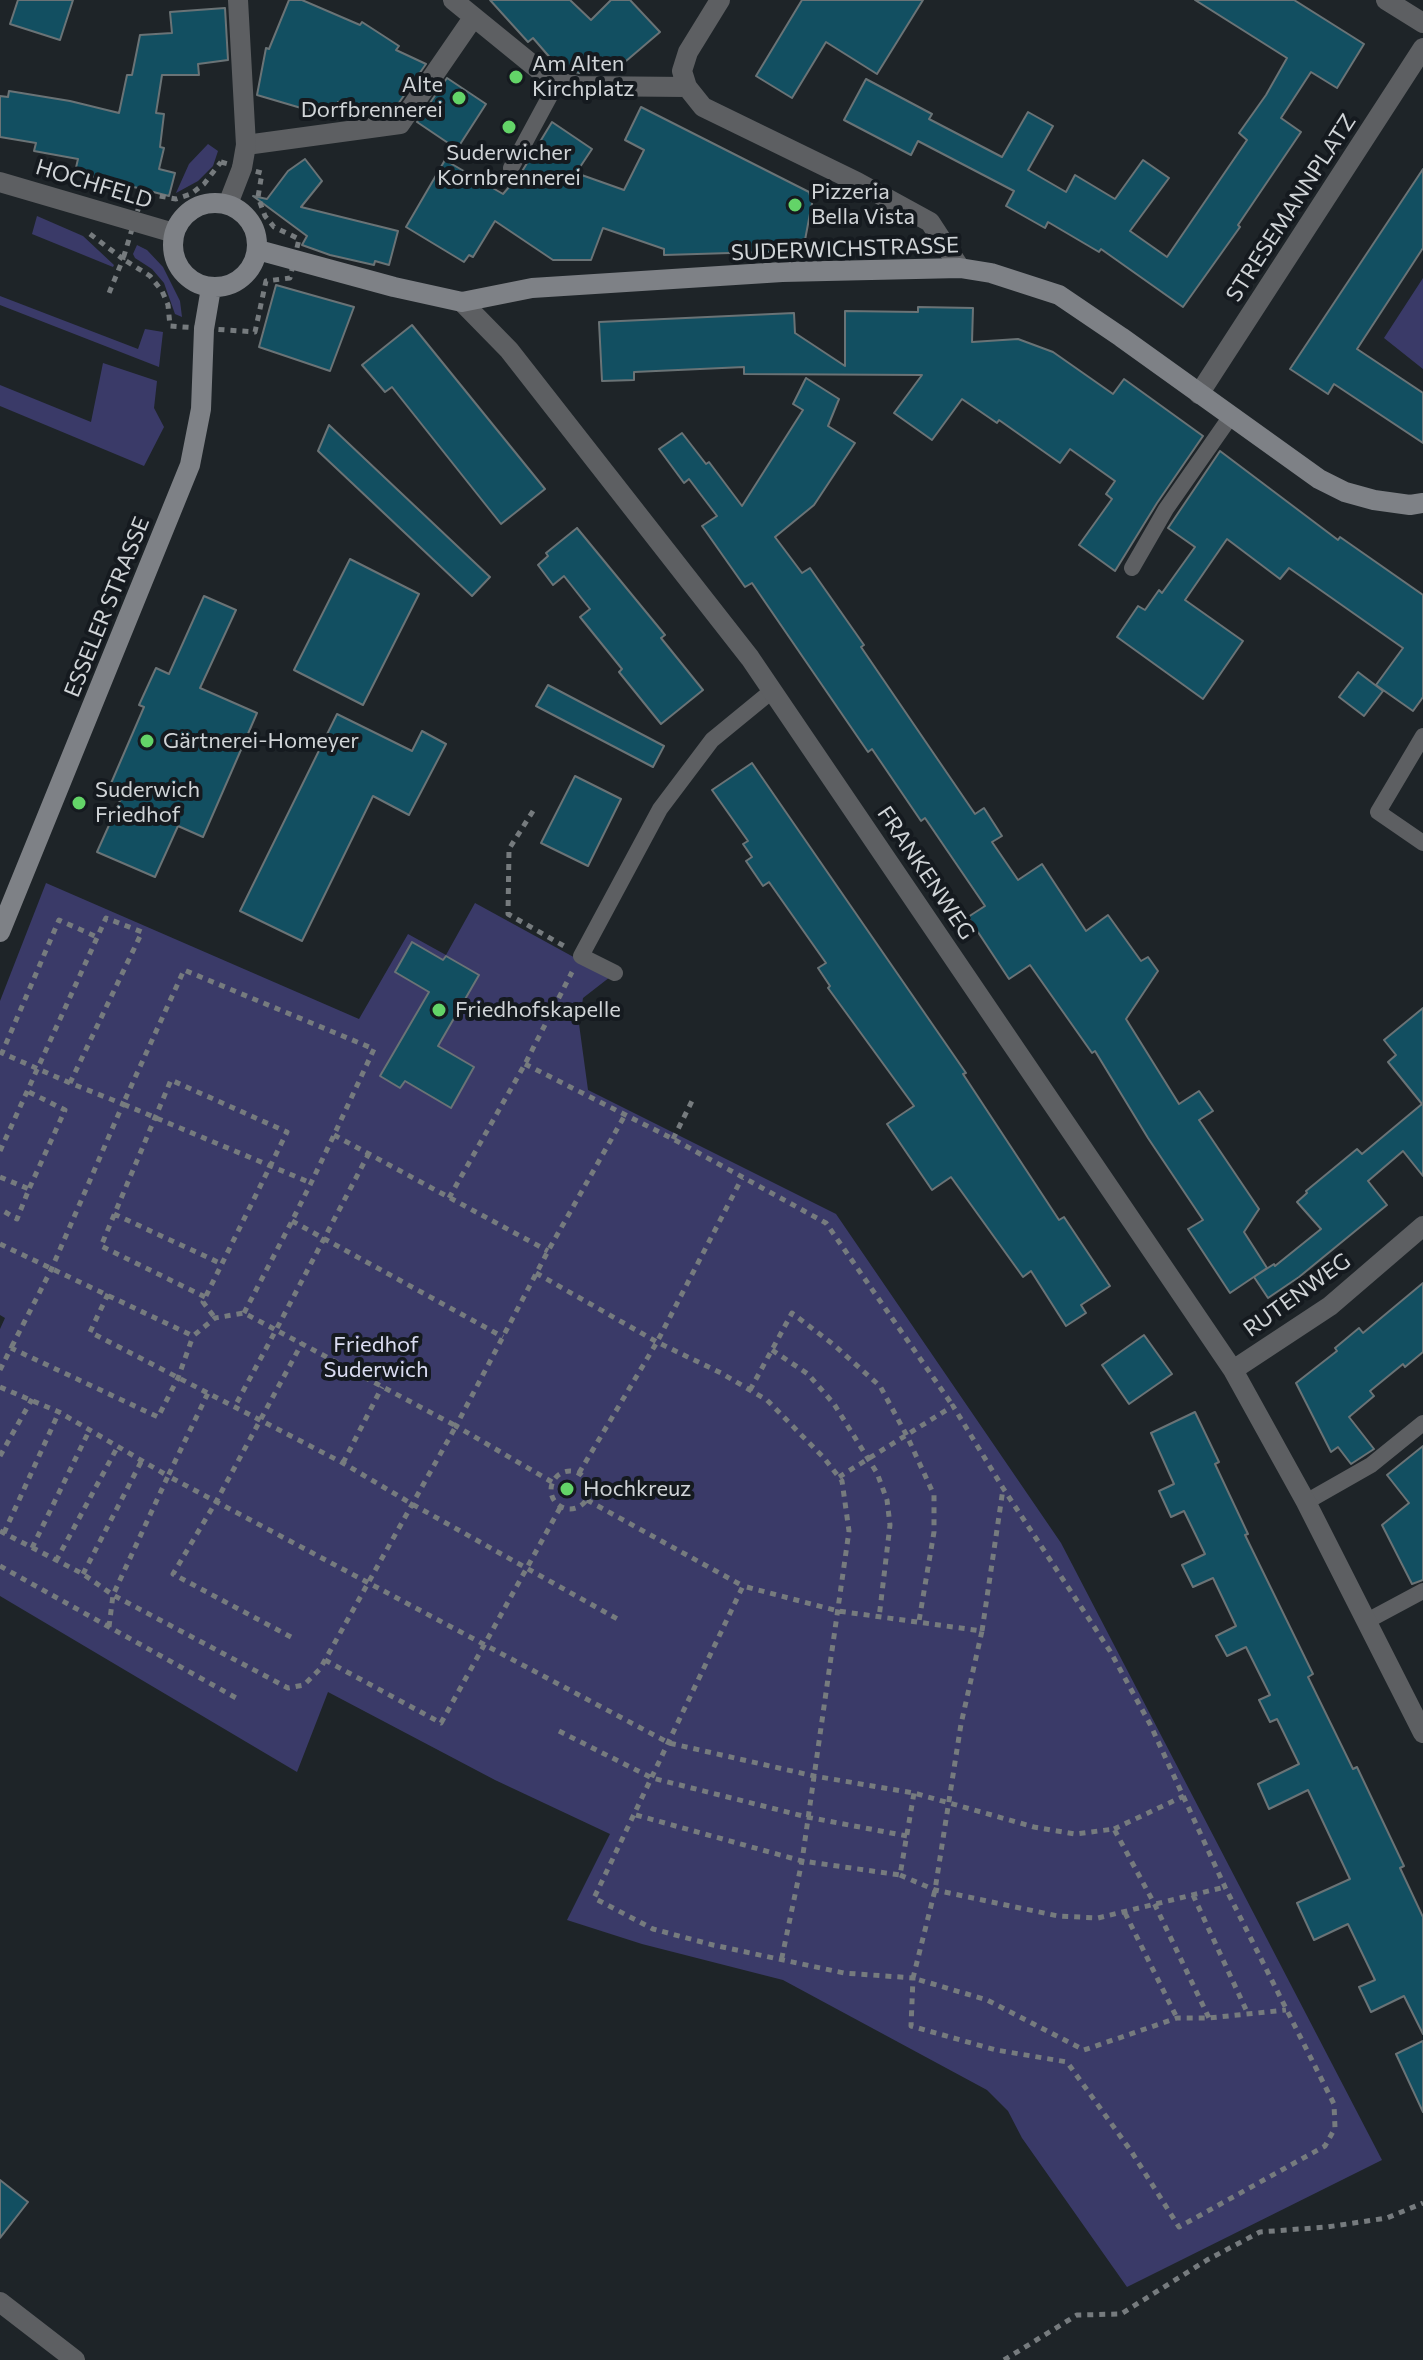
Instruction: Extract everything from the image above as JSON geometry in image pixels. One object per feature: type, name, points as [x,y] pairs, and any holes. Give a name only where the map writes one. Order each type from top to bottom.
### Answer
[{"type":"main road","points":[[217,202],[228,204],[247,217],[258,238],[258,250],[253,265],[242,278],[228,286],[211,288],[188,278],[180,269],[174,258],[174,233],[185,214],[195,207],[217,202]]},
{"type":"main road","name":"SUDERWICHSTRASSE","points":[[258,250],[462,302],[532,288],[782,272],[960,268],[991,273],[1059,295],[1319,479],[1345,492],[1374,500],[1410,505],[1423,503]]},
{"type":"main road","name":"ESSELER STRASSE","points":[[0,932],[190,465],[201,409],[204,329],[211,288]]},
{"type":"street","points":[[228,204],[242,168],[246,145],[238,0]]},
{"type":"street","points":[[453,0],[550,79],[577,86],[687,87]]},
{"type":"street","points":[[720,0],[688,52],[682,71],[687,87],[703,107],[857,182],[930,222],[960,268]]},
{"type":"street","points":[[1386,0],[1423,23]]},
{"type":"street","points":[[246,145],[400,124],[473,18]]},
{"type":"street","name":"STRESEMANNPLATZ","points":[[1199,394],[1423,48]]},
{"type":"street","name":"HOCHFELD","points":[[0,182],[174,233]]},
{"type":"street","name":"FRANKENWEG","points":[[462,302],[509,350],[773,690],[1233,1370],[1306,1502],[1423,1733]]},
{"type":"street","name":"RUTENWEG","points":[[1233,1370],[1330,1306],[1423,1226]]},
{"type":"street","points":[[0,2302],[75,2360]]},
{"type":"lane","points":[[511,168],[558,81]]},
{"type":"lane","points":[[1132,568],[1166,509],[1231,416]]},
{"type":"lane","points":[[615,973],[581,956],[660,809],[712,740],[773,690]]},
{"type":"lane","points":[[1421,745],[1378,812],[1423,843]]},
{"type":"lane","points":[[1306,1502],[1371,1465],[1423,1423]]},
{"type":"lane","points":[[1367,1621],[1423,1591]]},
{"type":"path","points":[[107,298],[123,259],[132,220],[143,193],[176,199],[198,189],[221,162],[262,173],[258,197],[265,216],[274,227],[299,239],[290,278],[266,281],[255,332],[170,326],[166,321],[168,305],[162,291],[150,276],[123,259]]},
{"type":"path","points":[[449,1198],[525,1064],[581,956],[508,914],[509,849],[533,811]]},
{"type":"path","points":[[0,1151],[106,918],[142,932],[70,1083]]},
{"type":"path","points":[[97,937],[59,920],[2,1053],[311,1183]]},
{"type":"path","points":[[0,1370],[51,1270],[184,970],[374,1049],[311,1183],[244,1313]]},
{"type":"path","points":[[525,1064],[673,1139],[826,1223],[953,1406],[1110,1651],[1150,1724],[1225,1887],[1334,2104],[1335,2128],[1325,2146],[1179,2227],[1131,2151],[1067,2062],[996,2050],[911,2026],[913,1978],[935,1890],[961,1724],[982,1631],[1003,1488]]},
{"type":"path","points":[[205,1297],[101,1246],[171,1080],[287,1132],[203,1302],[215,1318]]},
{"type":"path","points":[[0,1209],[17,1219],[65,1110],[28,1092]]},
{"type":"path","points":[[673,1139],[693,1099]]},
{"type":"path","points":[[59,1412],[2,1532],[288,1688],[304,1685],[325,1660],[369,1584],[548,1251],[625,1115]]},
{"type":"path","points":[[334,1135],[548,1251]]},
{"type":"path","points":[[235,1406],[368,1155]]},
{"type":"path","points":[[0,1177],[29,1189]]},
{"type":"path","points":[[579,1473],[657,1342],[742,1178]]},
{"type":"path","points":[[114,1214],[222,1264]]},
{"type":"path","points":[[292,1221],[503,1337]]},
{"type":"path","points":[[0,1244],[193,1336]]},
{"type":"path","points":[[536,1273],[767,1400],[824,1458],[842,1481],[849,1531],[802,1861],[781,1962]]},
{"type":"path","points":[[108,1294],[90,1332],[343,1463],[621,1621]]},
{"type":"path","points":[[11,1348],[158,1417],[178,1378],[193,1336],[215,1318],[244,1313],[456,1426],[552,1482]]},
{"type":"path","points":[[750,1390],[792,1313],[880,1386],[934,1495],[934,1532],[919,1621]]},
{"type":"path","points":[[291,1637],[173,1574],[302,1343]]},
{"type":"path","points":[[772,1350],[808,1374],[834,1404],[870,1458],[887,1500],[890,1525],[879,1618]]},
{"type":"path","points":[[0,1387],[59,1412],[141,1462],[669,1743],[814,1776],[914,1793],[1034,1827],[1075,1834],[1114,1829],[1184,1796]]},
{"type":"path","points":[[343,1463],[382,1387]]},
{"type":"path","points":[[109,1627],[113,1595],[208,1393]]},
{"type":"path","points":[[0,1456],[32,1399]]},
{"type":"path","points":[[839,1477],[953,1406]]},
{"type":"path","points":[[32,1548],[89,1430]]},
{"type":"path","points":[[56,1561],[118,1446]]},
{"type":"path","points":[[83,1574],[141,1462]]},
{"type":"path","points":[[569,1471],[579,1473],[587,1480],[590,1490],[587,1500],[580,1508],[560,1508],[551,1496],[552,1482],[559,1474],[569,1471]]},
{"type":"path","points":[[587,1500],[743,1586],[838,1611],[982,1631]]},
{"type":"path","points":[[325,1660],[441,1723],[560,1508]]},
{"type":"path","points":[[0,1566],[238,1699]]},
{"type":"path","points":[[743,1586],[594,1898],[653,1929],[781,1962],[844,1973],[913,1978],[987,2000],[1084,2050],[1177,2018],[1286,2010]]},
{"type":"path","points":[[559,1731],[652,1778],[807,1817],[907,1836]]},
{"type":"path","points":[[900,1875],[914,1793]]},
{"type":"path","points":[[636,1815],[802,1861],[900,1875],[935,1890],[1058,1916],[1098,1918],[1225,1887]]},
{"type":"path","points":[[1114,1829],[1155,1905],[1209,2018]]},
{"type":"path","points":[[1193,1895],[1248,2014]]},
{"type":"path","points":[[1125,1913],[1177,2018]]},
{"type":"path","points":[[1004,2360],[1077,2315],[1121,2314],[1207,2260],[1260,2232],[1387,2218],[1423,2203]]},
{"type":"green space","points":[[208,144],[218,151],[213,166],[198,181],[176,193],[189,164]]},
{"type":"green space","points":[[37,216],[83,236],[113,267],[32,234]]},
{"type":"green space","points":[[137,245],[147,250],[163,267],[180,301],[182,317],[175,314],[164,283],[152,269],[135,258],[133,254]]},
{"type":"green space","points":[[1423,278],[1423,369],[1384,338]]},
{"type":"green space","points":[[0,296],[138,349],[145,329],[163,332],[159,367],[0,305]]},
{"type":"green space","points":[[103,363],[157,381],[154,408],[164,427],[144,466],[0,406],[0,385],[91,422]]},
{"type":"green space","name":"Friedhof Suderwich","points":[[46,883],[359,1019],[408,934],[446,955],[475,903],[610,977],[583,998],[579,1024],[588,1090],[836,1214],[1061,1543],[1382,2160],[1127,2287],[1022,2138],[1008,2111],[987,2090],[783,1980],[642,1944],[567,1920],[610,1834],[495,1780],[328,1692],[297,1772],[0,1596],[0,1329],[5,1318],[0,1315],[0,1001]]},
{"type":"building","points":[[18,0],[73,0],[60,40],[10,24]]},
{"type":"building","points":[[289,0],[302,0],[360,25],[362,22],[399,46],[396,50],[426,64],[396,107],[385,103],[378,114],[366,115],[338,102],[335,118],[257,95],[266,48],[269,49]]},
{"type":"building","points":[[490,0],[570,0],[591,20],[611,0],[630,0],[660,32],[612,73],[579,73],[559,68],[533,38],[528,42]]},
{"type":"building","points":[[802,0],[923,0],[877,74],[826,42],[792,98],[756,76]]},
{"type":"building","points":[[1195,0],[1294,0],[1364,44],[1337,88],[1311,72],[1281,118],[1301,132],[1238,225],[1240,227],[1183,307],[1101,249],[1099,252],[1048,222],[1045,228],[1006,206],[1014,191],[918,141],[911,155],[844,120],[866,79],[932,114],[929,119],[1002,157],[1028,112],[1053,126],[1028,170],[1066,192],[1075,175],[1115,199],[1143,160],[1169,178],[1130,231],[1167,257],[1247,140],[1239,133],[1287,58]]},
{"type":"building","points":[[225,8],[228,60],[198,64],[199,75],[162,75],[156,113],[164,114],[160,147],[164,148],[159,169],[175,173],[169,196],[75,172],[78,159],[34,151],[36,143],[0,137],[0,96],[8,97],[9,91],[119,113],[127,75],[132,75],[140,35],[172,33],[170,12]]},
{"type":"building","points":[[447,78],[486,104],[457,149],[417,122]]},
{"type":"building","points":[[641,107],[809,192],[812,203],[805,240],[796,251],[664,255],[664,249],[603,228],[591,260],[553,260],[495,221],[473,257],[469,255],[464,262],[406,227],[445,160],[503,194],[521,173],[552,122],[592,149],[576,173],[624,190],[644,150],[625,140]]},
{"type":"building","points":[[305,159],[322,181],[301,207],[398,231],[389,265],[375,261],[374,265],[330,255],[302,245],[307,236],[253,196],[267,199],[288,171]]},
{"type":"building","points":[[1423,169],[1423,248],[1357,349],[1423,393],[1423,443],[1334,384],[1328,394],[1290,369]]},
{"type":"building","points":[[276,285],[354,307],[330,371],[259,347]]},
{"type":"building","points":[[918,307],[973,308],[972,342],[1018,339],[1053,352],[1113,394],[1124,379],[1203,436],[1115,571],[1079,545],[1112,499],[1106,494],[1115,481],[1070,449],[1060,463],[999,420],[997,423],[962,399],[932,440],[894,413],[922,375],[744,374],[744,367],[634,372],[634,380],[602,381],[599,322],[794,313],[795,333],[845,366],[845,311],[918,312]]},
{"type":"building","points":[[412,325],[545,489],[501,524],[392,387],[385,392],[362,365]]},
{"type":"building","points":[[806,378],[839,399],[828,426],[855,443],[814,505],[775,537],[802,573],[810,568],[975,814],[984,808],[1002,836],[992,842],[1018,880],[1042,864],[1086,931],[1108,915],[1141,961],[1148,957],[1158,971],[1126,1019],[1179,1104],[1199,1091],[1213,1111],[1199,1120],[1259,1209],[1244,1232],[1267,1268],[1230,1293],[1188,1229],[1203,1220],[1095,1051],[1092,1053],[1030,965],[1009,979],[968,917],[985,906],[925,818],[921,821],[872,749],[868,752],[752,583],[745,587],[702,526],[717,516],[689,479],[684,483],[659,449],[682,433],[706,464],[709,462],[742,506],[803,410],[793,404]]},
{"type":"building","points":[[329,425],[490,577],[472,596],[318,451]]},
{"type":"building","points":[[1220,451],[1338,540],[1340,537],[1423,595],[1423,697],[1413,711],[1376,685],[1403,648],[1289,568],[1280,579],[1227,539],[1185,600],[1243,641],[1203,699],[1117,637],[1138,606],[1145,610],[1159,590],[1162,593],[1195,547],[1168,528]]},
{"type":"building","points":[[577,528],[665,635],[661,638],[703,690],[661,724],[580,617],[590,609],[564,576],[553,585],[538,565],[548,556],[546,553]]},
{"type":"building","points":[[350,559],[419,594],[363,705],[294,670]]},
{"type":"building","points":[[204,596],[236,610],[200,688],[257,713],[203,837],[178,826],[155,877],[97,852],[123,794],[109,788],[144,707],[139,705],[156,668],[169,674]]},
{"type":"building","points":[[1358,672],[1383,691],[1364,716],[1339,697]]},
{"type":"building","points":[[548,685],[664,746],[653,767],[536,706]]},
{"type":"building","points":[[337,714],[412,751],[422,731],[446,744],[409,815],[373,796],[302,941],[240,911]]},
{"type":"building","points":[[752,763],[966,1073],[963,1074],[1059,1220],[1064,1217],[1110,1286],[1081,1305],[1086,1313],[1066,1326],[1031,1271],[1023,1277],[951,1177],[932,1190],[887,1124],[914,1106],[828,988],[830,986],[818,968],[826,963],[769,882],[763,886],[746,861],[752,857],[743,844],[748,841],[712,790]]},
{"type":"building","points":[[575,776],[621,799],[588,866],[541,843]]},
{"type":"building","name":"Friedhofskapelle","points":[[412,942],[443,960],[446,956],[479,975],[438,1046],[474,1067],[451,1108],[405,1081],[400,1088],[380,1076],[429,992],[395,972]]},
{"type":"building","points":[[1423,1008],[1423,1176],[1403,1151],[1368,1181],[1387,1205],[1299,1277],[1268,1298],[1254,1277],[1275,1266],[1321,1229],[1297,1202],[1357,1149],[1362,1154],[1422,1104],[1388,1062],[1396,1055],[1384,1040]]},
{"type":"building","points":[[1423,1283],[1423,1352],[1370,1391],[1374,1396],[1349,1417],[1374,1449],[1351,1464],[1338,1447],[1331,1452],[1296,1383],[1337,1351],[1335,1348],[1359,1328],[1363,1333]]},
{"type":"building","points":[[1144,1335],[1172,1374],[1129,1404],[1102,1365]]},
{"type":"building","points":[[1195,1412],[1219,1462],[1215,1464],[1248,1534],[1245,1535],[1313,1674],[1308,1677],[1353,1769],[1357,1767],[1404,1866],[1400,1868],[1423,1917],[1423,2034],[1404,1996],[1371,2012],[1359,1987],[1375,1980],[1348,1924],[1314,1940],[1297,1903],[1350,1879],[1308,1790],[1269,1809],[1258,1784],[1299,1764],[1277,1719],[1270,1722],[1259,1700],[1270,1695],[1246,1647],[1227,1656],[1216,1636],[1236,1626],[1213,1578],[1193,1587],[1182,1565],[1205,1554],[1184,1511],[1171,1517],[1159,1491],[1174,1484],[1151,1433]]},
{"type":"building","points":[[1423,1446],[1423,1580],[1412,1584],[1382,1525],[1409,1503],[1387,1475]]},
{"type":"building","points":[[1423,2041],[1423,2112],[1396,2054]]},
{"type":"building","points":[[0,2180],[28,2202],[0,2238]]},
{"type":"place","name":"Am Alten Kirchplatz","points":[[516,77]]},
{"type":"place","name":"Alte Dorfbrennerei","points":[[459,98]]},
{"type":"place","name":"Suderwicher Kornbrennerei","points":[[509,127]]},
{"type":"place","name":"Pizzeria Bella Vista","points":[[795,205]]},
{"type":"place","name":"Gärtnerei-Homeyer","points":[[147,741]]},
{"type":"place","name":"Suderwich Friedhof","points":[[79,803]]},
{"type":"place","name":"Friedhofskapelle","points":[[439,1010]]},
{"type":"place","name":"Hochkreuz","points":[[567,1489]]}]
